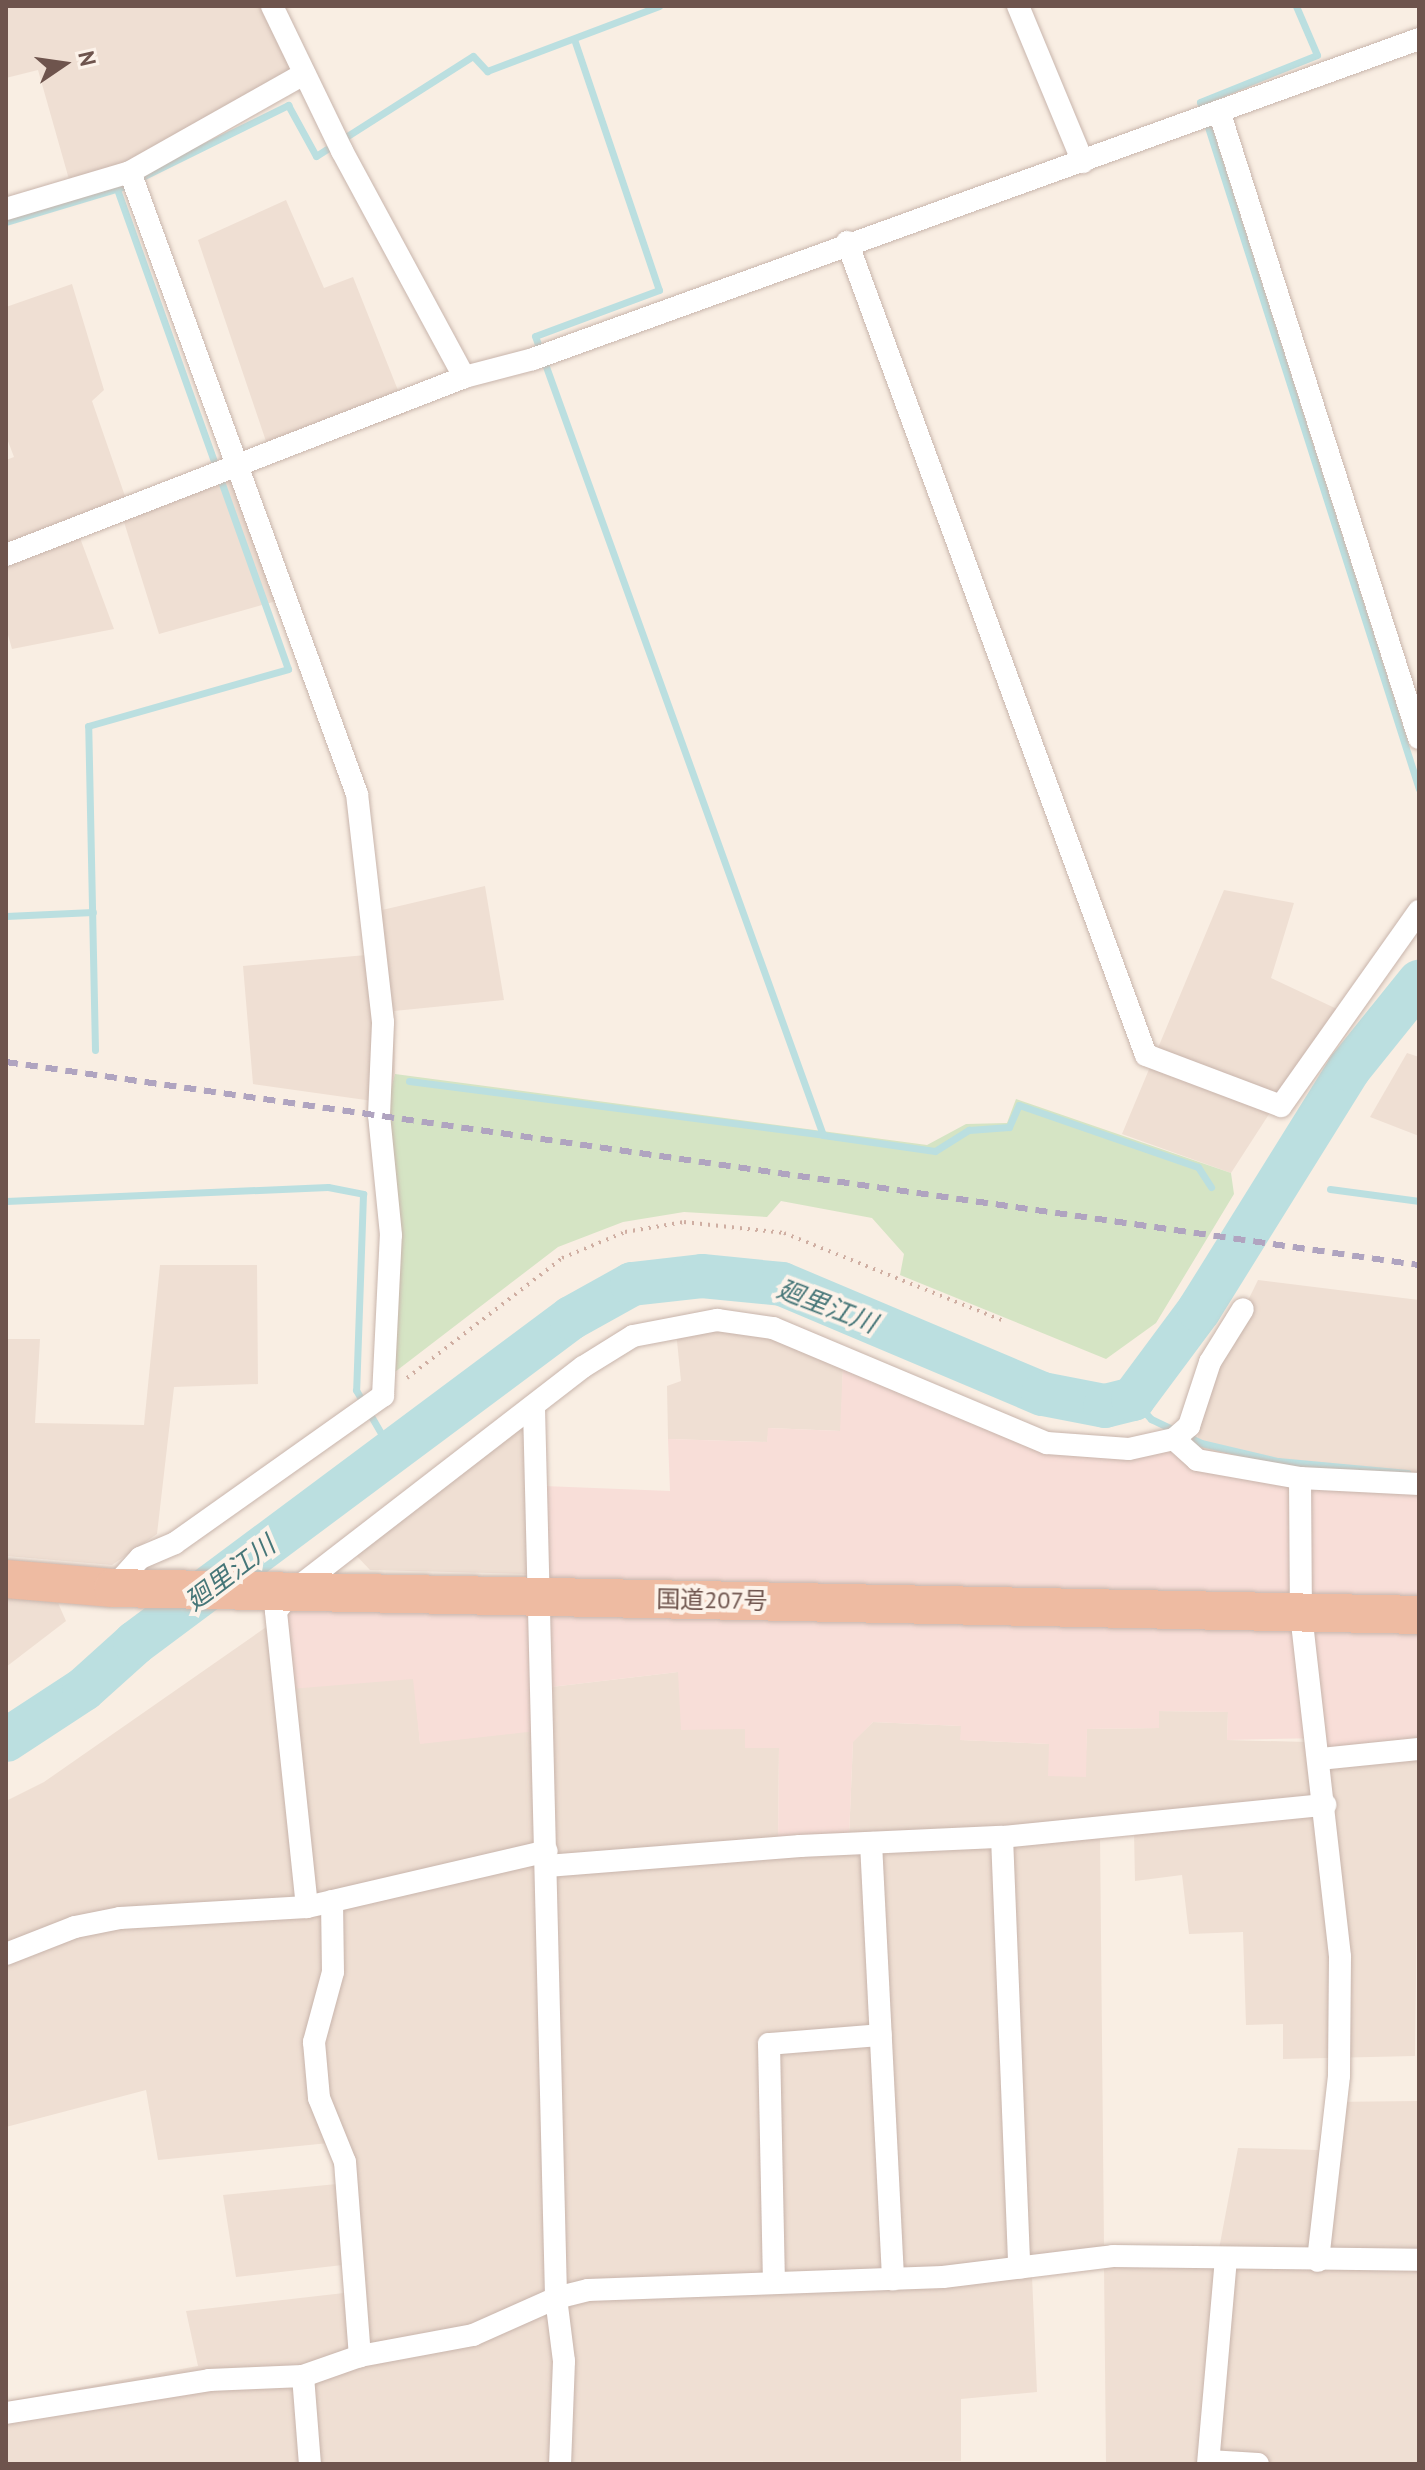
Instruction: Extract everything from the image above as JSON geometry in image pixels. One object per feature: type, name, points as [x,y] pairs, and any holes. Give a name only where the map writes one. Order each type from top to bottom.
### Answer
[{"type":"highway","name":"国道207号","points":[[6,1579],[113,1588],[1419,1615]]},
{"type":"street","points":[[272,6],[338,142],[464,377]]},
{"type":"street","points":[[1018,6],[1083,162]]},
{"type":"street","points":[[6,555],[464,377],[542,356],[847,242],[1210,117],[1419,39]]},
{"type":"street","points":[[6,209],[133,180],[304,74]]},
{"type":"street","points":[[1210,117],[1419,738]]},
{"type":"street","points":[[113,1588],[140,1558],[175,1543],[372,1404],[391,1235],[379,1115],[383,1022],[361,817],[224,472],[133,180]]},
{"type":"street","points":[[847,242],[1146,1055],[1281,1106],[1419,911]]},
{"type":"street","points":[[307,1907],[276,1611],[293,1591],[534,1408],[583,1367],[633,1336],[717,1320],[773,1328],[1047,1443],[1129,1449],[1181,1432],[1210,1362],[1243,1309]]},
{"type":"street","points":[[534,1408],[538,1421],[536,1596],[547,1858],[556,2298],[564,2361],[560,2464]]},
{"type":"street","points":[[1181,1432],[1197,1460],[1300,1478],[1419,1484]]},
{"type":"street","points":[[1300,1478],[1301,1614],[1320,1759],[1340,1957],[1339,2076],[1318,2261]]},
{"type":"street","points":[[1320,1759],[1419,1749]]},
{"type":"street","points":[[6,1954],[75,1927],[120,1918],[307,1907],[547,1858],[1002,1837],[1325,1805]]},
{"type":"street","points":[[1002,1837],[1019,2268]]},
{"type":"street","points":[[871,1843],[893,2279]]},
{"type":"street","points":[[332,1901],[333,1972],[314,2042],[319,2098],[345,2162],[360,2356]]},
{"type":"street","points":[[774,2283],[769,2044],[881,2035]]},
{"type":"street","points":[[6,2413],[209,2380],[303,2376],[360,2356],[473,2335],[556,2298],[588,2290],[893,2279],[1113,2256],[1419,2260]]},
{"type":"street","points":[[1226,2259],[1208,2462],[1258,2464]]},
{"type":"street","points":[[303,2376],[310,2464]]},
{"type":"path","points":[[372,1404],[562,1258],[625,1232],[684,1222],[784,1233],[1004,1321]]},
{"type":"shaded area","points":[[6,6],[284,6],[318,78],[74,197],[38,70],[6,78]]},
{"type":"shaded area","points":[[286,200],[324,288],[353,277],[407,413],[273,462],[198,240]]},
{"type":"shaded area","points":[[72,284],[104,390],[92,401],[126,499],[237,453],[291,597],[159,634],[124,522],[80,538],[114,629],[12,649],[6,628],[6,460],[14,457],[6,436],[6,307]]},
{"type":"shaded area","points":[[485,886],[504,1000],[394,1011],[395,1074],[387,1103],[253,1084],[243,966],[366,955],[365,914]]},
{"type":"shaded area","points":[[1224,890],[1294,903],[1271,978],[1337,1009],[1231,1173],[1122,1134]]},
{"type":"shaded area","points":[[1407,1053],[1419,1057],[1419,1136],[1370,1117]]},
{"type":"shaded area","points":[[160,1265],[257,1265],[258,1384],[174,1387],[157,1534],[112,1565],[6,1556],[6,1339],[40,1339],[35,1423],[144,1425]]},
{"type":"shaded area","points":[[1258,1280],[1419,1300],[1419,1476],[1297,1469],[1195,1448],[1217,1364]]},
{"type":"shaded area","points":[[717,1327],[771,1334],[843,1365],[841,1431],[769,1428],[767,1442],[668,1439],[667,1386],[681,1381],[676,1331]]},
{"type":"shaded area","points":[[843,1365],[1045,1451],[1195,1448],[1297,1469],[1419,1476],[1419,1598],[542,1578],[544,1486],[670,1491],[668,1439],[767,1442],[768,1428],[840,1431]]},
{"type":"shaded area","points":[[525,1424],[528,1574],[370,1570],[353,1552]]},
{"type":"shaded area","points":[[6,1597],[58,1603],[66,1621],[6,1667]]},
{"type":"shaded area","points":[[293,1608],[1419,1629],[1419,1745],[1325,1754],[1322,1738],[1227,1740],[1228,1712],[1159,1711],[1159,1728],[1087,1729],[1086,1777],[1048,1776],[1049,1744],[960,1740],[961,1726],[873,1722],[853,1742],[849,1838],[778,1842],[779,1748],[745,1748],[745,1729],[681,1730],[678,1672],[534,1689],[536,1731],[420,1744],[413,1679],[290,1689],[285,1614]]},
{"type":"shaded area","points":[[285,1614],[414,1679],[420,1743],[534,1689],[678,1672],[745,1729],[779,1747],[778,1841],[849,1838],[853,1741],[873,1722],[961,1726],[961,1740],[1049,1744],[1085,1777],[1087,1729],[1158,1728],[1158,1711],[1228,1712],[1227,1740],[1419,1745],[1415,2056],[1283,2059],[1283,2024],[1246,2025],[1243,1932],[1189,1934],[1182,1875],[1135,1881],[1134,1832],[1100,1834],[1104,2245],[1219,2249],[1238,2148],[1318,2150],[1327,2102],[1419,2101],[1419,2464],[1106,2464],[1104,2265],[1032,2276],[1037,2392],[961,2399],[961,2461],[6,2464],[6,2401],[198,2366],[186,2311],[344,2293],[343,2265],[236,2277],[223,2195],[337,2184],[329,2143],[158,2160],[146,2090],[6,2127],[6,1801],[44,1782]]},
{"type":"green space","points":[[395,1074],[927,1145],[966,1124],[1007,1123],[1016,1099],[1231,1173],[1234,1194],[1156,1323],[1106,1359],[900,1275],[904,1254],[872,1218],[781,1201],[767,1217],[684,1212],[623,1222],[558,1247],[391,1375],[387,1103]]},
{"type":"waterway","points":[[144,176],[288,105],[316,156],[473,56],[487,71],[659,6]]},
{"type":"waterway","points":[[1296,6],[1317,55],[1200,102],[1419,789]]},
{"type":"waterway","points":[[574,39],[659,290],[535,336],[823,1135],[935,1151],[969,1130],[1009,1127],[1019,1105],[1198,1167],[1211,1187]]},
{"type":"waterway","points":[[6,222],[122,187]]},
{"type":"waterway","points":[[95,1050],[88,726],[288,669],[117,189]]},
{"type":"waterway","points":[[6,916],[93,912]]},
{"type":"waterway","name":"廻里江川","points":[[6,1740],[84,1689],[135,1643],[571,1318],[632,1284],[702,1276],[782,1284],[1043,1394],[1105,1406],[1133,1399],[1199,1310],[1349,1069],[1419,982]]},
{"type":"waterway","points":[[409,1081],[823,1135]]},
{"type":"waterway","points":[[6,1201],[328,1187],[363,1194],[356,1390],[393,1454]]},
{"type":"waterway","points":[[1330,1189],[1419,1201]]},
{"type":"waterway","points":[[1133,1399],[1151,1419],[1201,1443],[1278,1461],[1407,1473]]},
{"type":"railway","points":[[6,1062],[1419,1265]]}]
